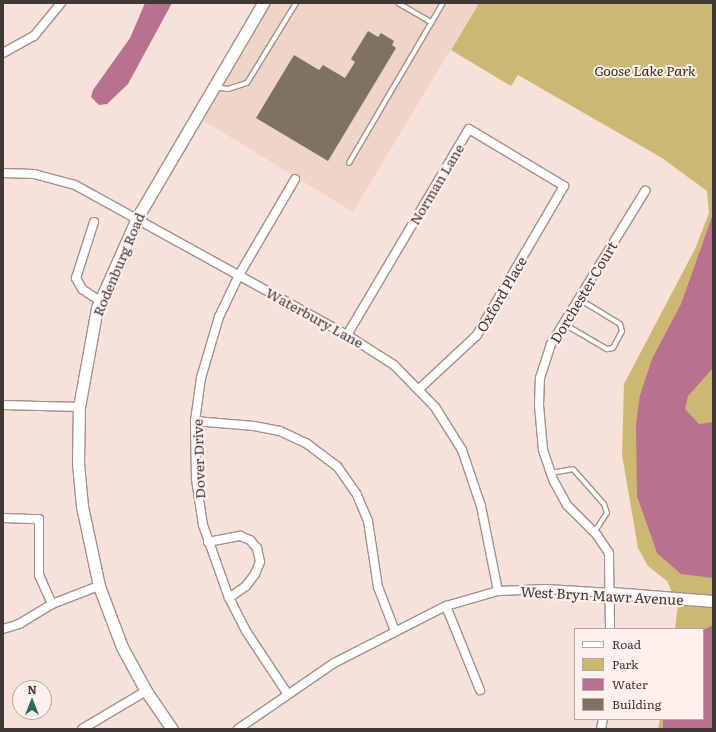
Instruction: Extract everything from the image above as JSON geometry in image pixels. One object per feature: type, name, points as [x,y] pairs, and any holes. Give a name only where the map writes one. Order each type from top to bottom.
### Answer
[{"type":"street","points":[[3,53],[34,36],[61,3]]},
{"type":"street","name":"Rodenburg Road","points":[[172,729],[146,691],[122,647],[99,586],[82,506],[78,464],[79,406],[100,301],[136,218],[263,3]]},
{"type":"street","name":"Norman Lane","points":[[347,335],[469,129],[564,186]]},
{"type":"street","name":"Waterbury Lane","points":[[3,173],[34,174],[61,180],[136,218],[239,275],[347,335],[394,365],[420,389],[451,430],[471,470],[481,506],[498,591]]},
{"type":"street","name":"Dover Drive","points":[[287,693],[246,631],[229,598],[208,542],[203,526],[196,479],[195,421],[209,350],[239,275],[295,179]]},
{"type":"street","name":"Oxford Place","points":[[420,389],[477,335],[564,186]]},
{"type":"street","name":"Dorchester Court","points":[[610,628],[612,593],[609,553],[594,532],[567,505],[551,473],[543,450],[539,405],[540,378],[551,344],[645,191]]},
{"type":"street","points":[[94,222],[76,278],[82,289],[100,301]]},
{"type":"street","points":[[3,405],[79,406]]},
{"type":"street","points":[[195,421],[254,426],[280,431],[306,443],[336,466],[357,495],[368,521],[378,587],[394,631]]},
{"type":"street","points":[[3,518],[39,519],[39,575],[52,604]]},
{"type":"street","points":[[208,542],[240,536],[250,540],[257,548],[260,562],[255,574],[246,586],[229,598]]},
{"type":"street","points":[[3,629],[19,624],[52,604],[99,586]]},
{"type":"street","name":"West Bryn Mawr Avenue","points":[[238,729],[287,693],[394,631],[446,606],[498,591],[612,593],[713,600]]},
{"type":"street","points":[[446,606],[480,690]]},
{"type":"street","points":[[82,729],[146,691]]},
{"type":"lane","points":[[214,87],[228,89],[247,83],[296,3]]},
{"type":"lane","points":[[398,3],[432,23]]},
{"type":"lane","points":[[349,163],[443,3]]},
{"type":"lane","points":[[563,323],[606,349],[613,348],[622,331],[620,324],[579,298]]},
{"type":"lane","points":[[551,473],[573,469],[604,504],[607,513],[594,532]]},
{"type":"shaded area","points":[[268,3],[478,4],[353,212],[199,118]]},
{"type":"green space","name":"Goose Lake Park","points":[[476,3],[713,3],[713,729],[658,729],[660,720],[704,720],[704,628],[675,628],[678,605],[667,581],[648,566],[638,548],[622,455],[624,384],[695,249],[709,213],[707,191],[662,158],[518,75],[511,86],[451,50],[478,5]]},
{"type":"water","points":[[145,3],[172,3],[128,84],[107,104],[99,105],[91,97],[93,90],[130,38]]},
{"type":"water","points":[[713,214],[713,368],[688,396],[685,409],[699,424],[713,422],[713,578],[681,574],[657,553],[637,496],[636,424],[640,395],[652,359],[681,304]]},
{"type":"water","points":[[713,625],[713,729],[663,729],[663,720],[704,720],[704,630]]},
{"type":"building","points":[[368,31],[378,37],[381,33],[394,41],[392,45],[396,48],[328,161],[256,118],[294,55],[319,70],[323,65],[345,78],[355,62],[351,59]]}]
